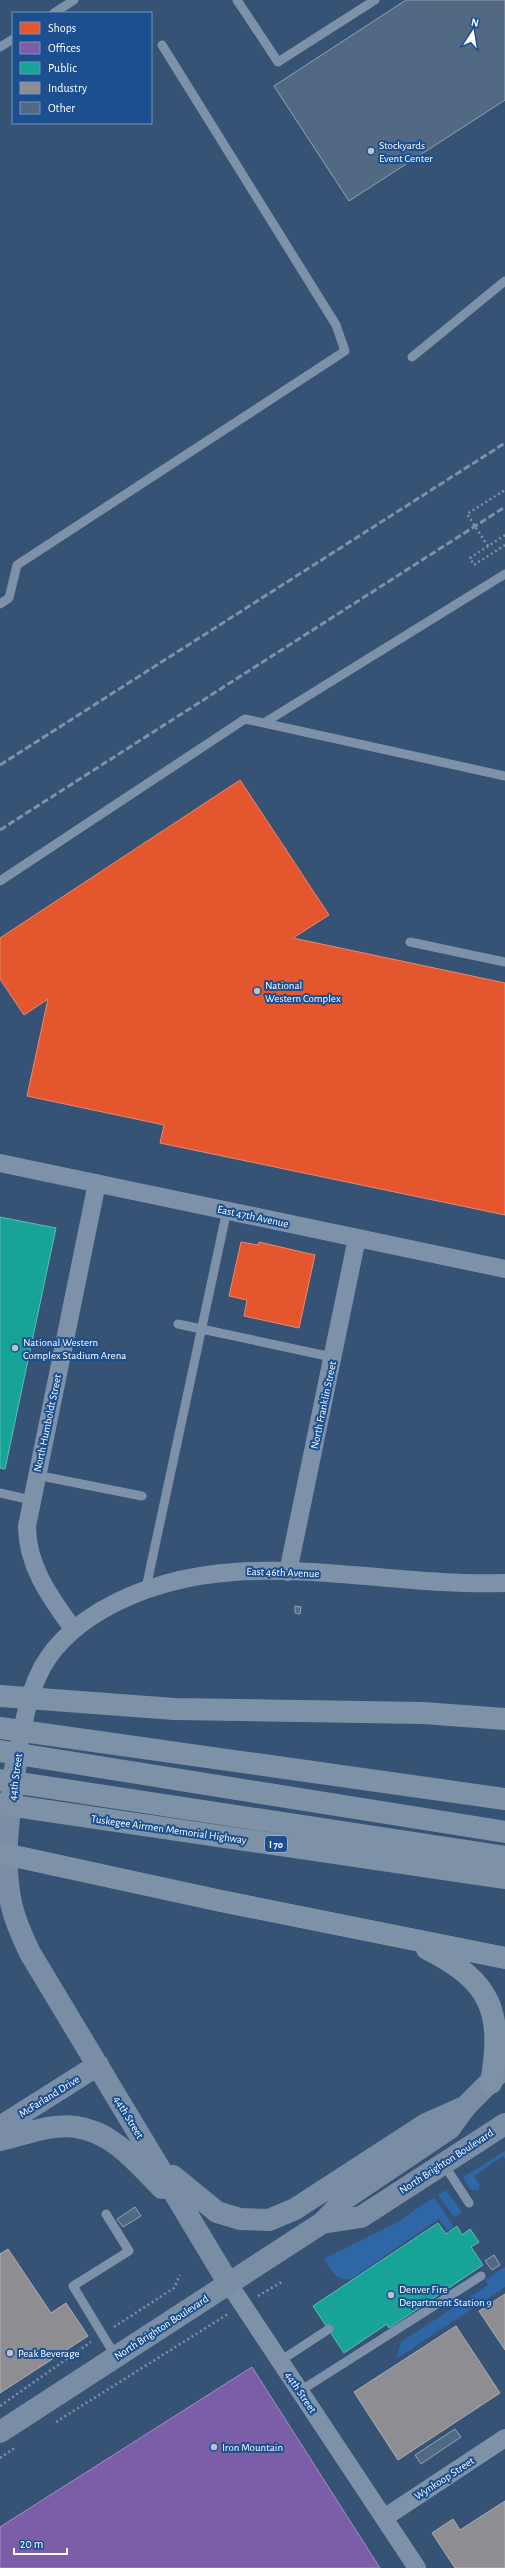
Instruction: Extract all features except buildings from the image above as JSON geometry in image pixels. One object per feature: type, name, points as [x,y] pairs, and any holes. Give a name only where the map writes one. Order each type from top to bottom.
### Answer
[{"type":"highway","points":[[0,1696],[174,1709],[407,1712],[505,1719]]},
{"type":"highway","points":[[0,1728],[57,1738],[505,1799]]},
{"type":"highway","points":[[4,1751],[54,1761],[505,1832]]},
{"type":"highway","points":[[0,1780],[505,1857]]},
{"type":"highway","name":"Tuskegee Airmen Memorial Highway","points":[[0,1804],[505,1878]]},
{"type":"highway","points":[[0,1853],[505,1958]]},
{"type":"highway","points":[[403,1937],[449,1960],[472,1978],[482,1990],[492,2009],[496,2026],[495,2058],[498,2075]]},
{"type":"main road","name":"44th Street","points":[[4,1751],[9,1888],[12,1907],[30,1953],[229,2284]]},
{"type":"main road","name":"McFarland Drive","points":[[0,2127],[98,2065]]},
{"type":"main road","name":"North Brighton Boulevard","points":[[0,2432],[322,2223],[346,2198],[450,2128],[466,2106],[498,2075]]},
{"type":"main road","points":[[156,2161],[194,2196],[217,2212],[240,2219],[269,2220],[295,2209],[426,2124],[466,2106]]},
{"type":"main road","name":"North Brighton Boulevard","points":[[322,2223],[361,2217],[505,2124]]},
{"type":"main road","points":[[0,2140],[62,2128],[75,2127],[96,2133],[113,2141],[131,2157],[189,2217]]},
{"type":"street","name":"East 47th Avenue","points":[[0,1163],[505,1269]]},
{"type":"street","name":"North Humboldt Street","points":[[73,1629],[54,1603],[29,1554],[27,1526],[36,1475],[97,1183]]},
{"type":"street","name":"North Franklin Street","points":[[288,1572],[357,1238]]},
{"type":"street","name":"East 46th Avenue","points":[[73,1629],[116,1602],[146,1588],[183,1578],[213,1573],[243,1571],[288,1572],[505,1583]]},
{"type":"street","name":"44th Street","points":[[4,1751],[30,1698],[38,1675],[52,1652],[73,1629]]},
{"type":"street","name":"44th Street","points":[[229,2284],[417,2568]]},
{"type":"street","name":"Wynkoop Street","points":[[384,2518],[505,2438]]},
{"type":"lane","points":[[56,12],[74,0]]},
{"type":"lane","points":[[237,0],[278,62],[375,0]]},
{"type":"lane","points":[[0,47],[12,40]]},
{"type":"lane","points":[[0,604],[9,598],[17,565],[345,351],[336,324],[162,45]]},
{"type":"lane","points":[[412,357],[505,281]]},
{"type":"lane","points":[[264,723],[505,574]]},
{"type":"lane","points":[[0,881],[245,719],[505,776]]},
{"type":"lane","points":[[410,942],[505,962]]},
{"type":"lane","points":[[146,1588],[227,1210]]},
{"type":"lane","points":[[178,1324],[332,1357]]},
{"type":"lane","points":[[36,1475],[142,1496]]},
{"type":"lane","points":[[0,1493],[31,1500]]},
{"type":"lane","points":[[443,2163],[469,2202]]},
{"type":"lane","points":[[106,2214],[128,2251],[73,2286],[116,2357]]},
{"type":"lane","points":[[300,2391],[482,2276]]},
{"type":"lane","points":[[280,2361],[329,2329]]},
{"type":"path","points":[[488,546],[467,514],[505,490]]},
{"type":"path","points":[[505,535],[470,558],[474,565],[505,546]]},
{"type":"path","points":[[111,2329],[174,2288],[180,2275]]},
{"type":"path","points":[[268,2289],[282,2282]]},
{"type":"path","points":[[54,2423],[222,2318]]},
{"type":"path","points":[[0,2406],[92,2341]]},
{"type":"path","points":[[0,2458],[18,2446]]},
{"type":"shaded area","points":[[505,2151],[505,2159],[503,2156],[474,2176],[480,2185],[478,2191],[470,2189],[463,2177]]},
{"type":"shaded area","points":[[446,2190],[462,2212],[454,2217],[438,2195]]},
{"type":"shaded area","points":[[434,2197],[454,2227],[447,2231],[439,2219],[353,2278],[339,2278],[324,2259],[396,2223]]},
{"type":"shaded area","points":[[505,2267],[505,2287],[396,2359],[401,2342],[488,2285],[485,2280]]},
{"type":"railway","points":[[0,765],[505,443]]},
{"type":"railway","points":[[0,830],[505,507]]},
{"type":"place","name":"Stockyards Event Center","points":[[371,151]]},
{"type":"place","name":"National Western Complex","points":[[257,991]]},
{"type":"place","name":"National Western Complex Stadium Arena","points":[[15,1348]]},
{"type":"place","name":"Denver Fire Department Station 9","points":[[391,2295]]},
{"type":"place","name":"Peak Beverage","points":[[10,2353]]},
{"type":"place","name":"Iron Mountain","points":[[214,2447]]}]
